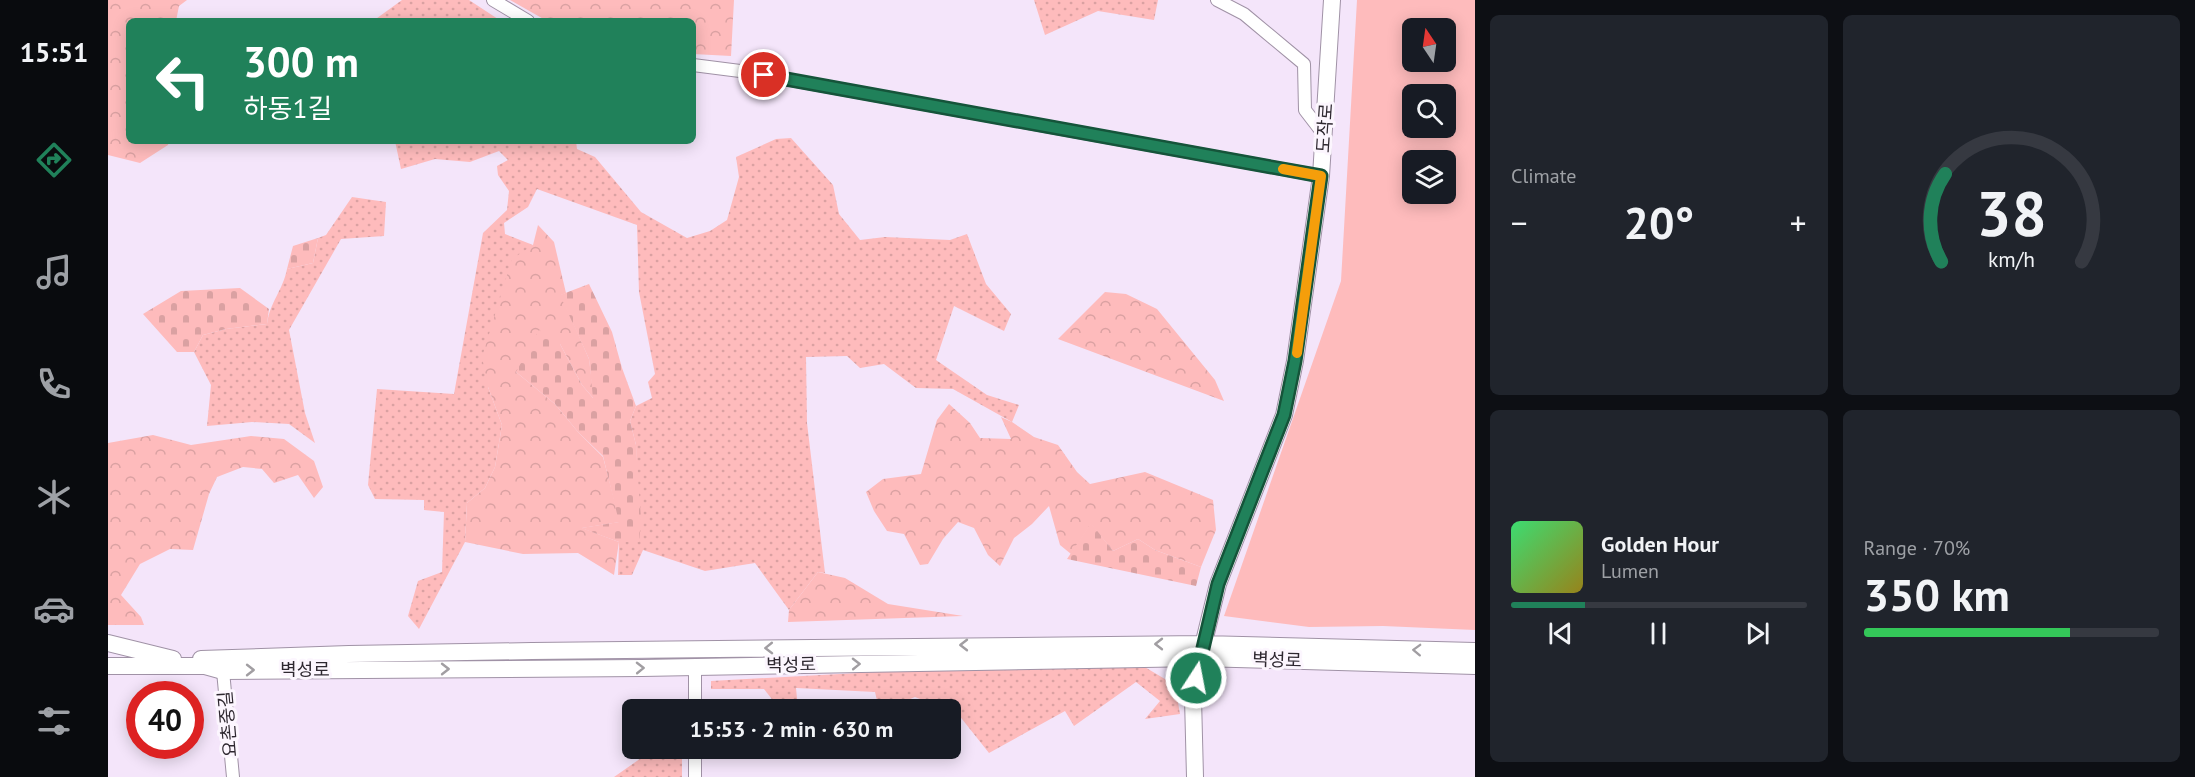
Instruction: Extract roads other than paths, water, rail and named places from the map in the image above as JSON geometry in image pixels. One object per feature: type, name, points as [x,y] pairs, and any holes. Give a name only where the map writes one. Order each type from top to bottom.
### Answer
[{"type":"main road","name":"도작로","points":[[1195,777],[1192,698],[1201,651],[1218,584],[1284,415],[1295,361],[1321,176],[1332,0]]},
{"type":"main road","points":[[108,643],[177,660]]},
{"type":"main road","name":"벽성로","points":[[108,661],[498,651],[1475,651]]},
{"type":"main road","name":"벽성로","points":[[108,666],[206,666],[224,671],[695,667],[1201,651],[1475,666]]},
{"type":"main road","points":[[108,677],[206,666]]},
{"type":"street","points":[[493,0],[523,18]]},
{"type":"street","points":[[1217,0],[1244,14],[1304,64],[1305,110],[1324,136]]},
{"type":"street","points":[[696,65],[740,71],[1321,176]]},
{"type":"street","points":[[695,667],[695,699]]},
{"type":"street","name":"요촌중길","points":[[224,671],[233,777]]},
{"type":"street","points":[[695,759],[695,777]]}]
